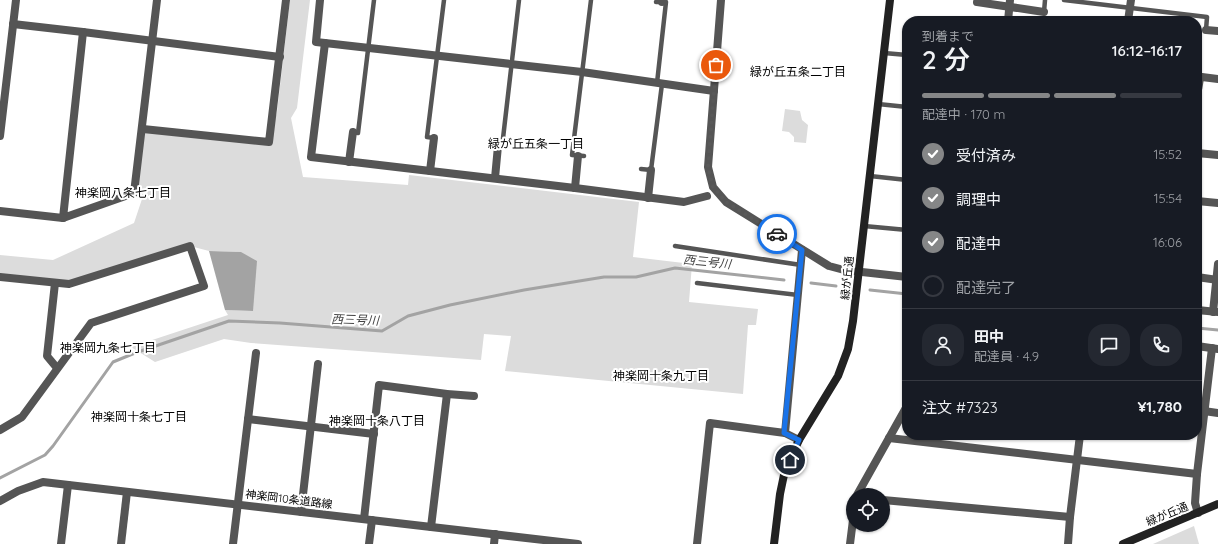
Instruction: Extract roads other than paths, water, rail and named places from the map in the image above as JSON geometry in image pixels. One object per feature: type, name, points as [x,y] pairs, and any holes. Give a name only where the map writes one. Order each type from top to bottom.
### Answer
[{"type":"street","points":[[0,136],[16,0]]},
{"type":"street","points":[[0,211],[63,218],[134,193],[143,129],[157,0]]},
{"type":"street","points":[[143,129],[269,142],[286,0]]},
{"type":"street","points":[[320,0],[316,42],[582,72],[714,91]]},
{"type":"street","points":[[721,0],[708,167],[713,187],[726,202],[829,266],[844,270],[902,276]]},
{"type":"street","name":"緑が丘通","points":[[774,544],[780,494],[785,470],[799,440],[838,376],[848,349],[853,321],[890,0]]},
{"type":"street","points":[[978,1],[1010,3],[1044,12]]},
{"type":"street","points":[[1009,16],[1010,3]]},
{"type":"street","points":[[1129,16],[1130,4]]},
{"type":"street","points":[[13,24],[280,57]]},
{"type":"street","points":[[1206,30],[1218,31]]},
{"type":"street","points":[[63,218],[84,32]]},
{"type":"street","points":[[325,43],[311,157],[684,202],[707,196]]},
{"type":"street","points":[[1202,77],[1218,79]]},
{"type":"street","points":[[349,162],[353,132]]},
{"type":"street","points":[[430,171],[434,138]]},
{"type":"street","points":[[495,178],[496,146]]},
{"type":"street","points":[[1202,153],[1218,155]]},
{"type":"street","points":[[575,188],[581,156]]},
{"type":"street","points":[[648,198],[652,170]]},
{"type":"street","points":[[1202,201],[1218,203]]},
{"type":"street","points":[[0,277],[69,284],[190,246],[204,286],[91,323],[22,417],[0,430]]},
{"type":"street","points":[[784,433],[802,250]]},
{"type":"street","points":[[1202,311],[1215,312],[1218,264]]},
{"type":"street","points":[[1202,278],[1217,280]]},
{"type":"street","points":[[55,283],[47,356],[57,368]]},
{"type":"street","points":[[1202,347],[1215,348],[1202,406]]},
{"type":"street","points":[[232,544],[256,353]]},
{"type":"street","points":[[301,512],[318,364]]},
{"type":"street","points":[[369,544],[368,519],[379,385],[474,396]]},
{"type":"street","points":[[431,527],[447,394]]},
{"type":"street","points":[[1202,410],[1218,412]]},
{"type":"street","points":[[861,488],[902,415]]},
{"type":"street","points":[[248,419],[374,434]]},
{"type":"street","points":[[697,544],[710,423],[784,433],[799,440]]},
{"type":"street","points":[[889,438],[902,440]]},
{"type":"street","points":[[906,440],[1197,474]]},
{"type":"street","points":[[1068,544],[1079,440]]},
{"type":"street","points":[[1198,513],[1195,503],[1199,440]]},
{"type":"street","name":"神楽岡10条道路線","points":[[0,501],[18,491],[43,482],[578,544]]},
{"type":"street","points":[[60,544],[68,485]]},
{"type":"street","points":[[121,544],[127,492]]},
{"type":"street","points":[[890,501],[1070,517]]},
{"type":"street","name":"緑が丘通","points":[[1123,544],[1218,504]]},
{"type":"street","points":[[850,544],[852,532]]},
{"type":"street","points":[[494,544],[495,534]]},
{"type":"lane","points":[[353,132],[358,133],[374,0]]},
{"type":"lane","points":[[434,138],[426,137],[444,0]]},
{"type":"lane","points":[[496,146],[502,147],[519,0]]},
{"type":"lane","points":[[581,156],[572,155],[591,0]]},
{"type":"lane","points":[[1044,12],[1045,0]]},
{"type":"lane","points":[[1064,0],[1130,4],[1201,16]]},
{"type":"lane","points":[[641,169],[652,170],[666,2],[660,1]]},
{"type":"lane","points":[[1202,16],[1207,17],[1206,30]]},
{"type":"lane","points":[[884,53],[902,55]]},
{"type":"lane","points":[[878,104],[902,106]]},
{"type":"lane","points":[[870,176],[902,179]]},
{"type":"lane","points":[[864,226],[902,230]]},
{"type":"lane","points":[[675,246],[801,265]]},
{"type":"lane","points":[[697,284],[798,295]]},
{"type":"waterway","name":"西三号川","points":[[0,478],[45,455],[113,362],[229,321],[280,323],[382,331],[408,316],[450,305],[524,290],[604,277],[636,277],[675,268],[784,280]]},
{"type":"waterway","name":"西三号川","points":[[811,283],[836,286]]},
{"type":"waterway","name":"西三号川","points":[[870,290],[902,293]]},
{"type":"waterway","name":"西三号川","points":[[1202,328],[1218,330]]},
{"type":"district","name":"緑が丘五条二丁目","points":[[798,72]]},
{"type":"district","name":"緑が丘五条一丁目","points":[[536,144]]},
{"type":"district","name":"神楽岡八条七丁目","points":[[123,193]]},
{"type":"district","name":"神楽岡九条七丁目","points":[[108,348]]},
{"type":"district","name":"神楽岡十条九丁目","points":[[661,376]]},
{"type":"district","name":"神楽岡十条七丁目","points":[[139,417]]},
{"type":"district","name":"神楽岡十条八丁目","points":[[377,421]]}]
